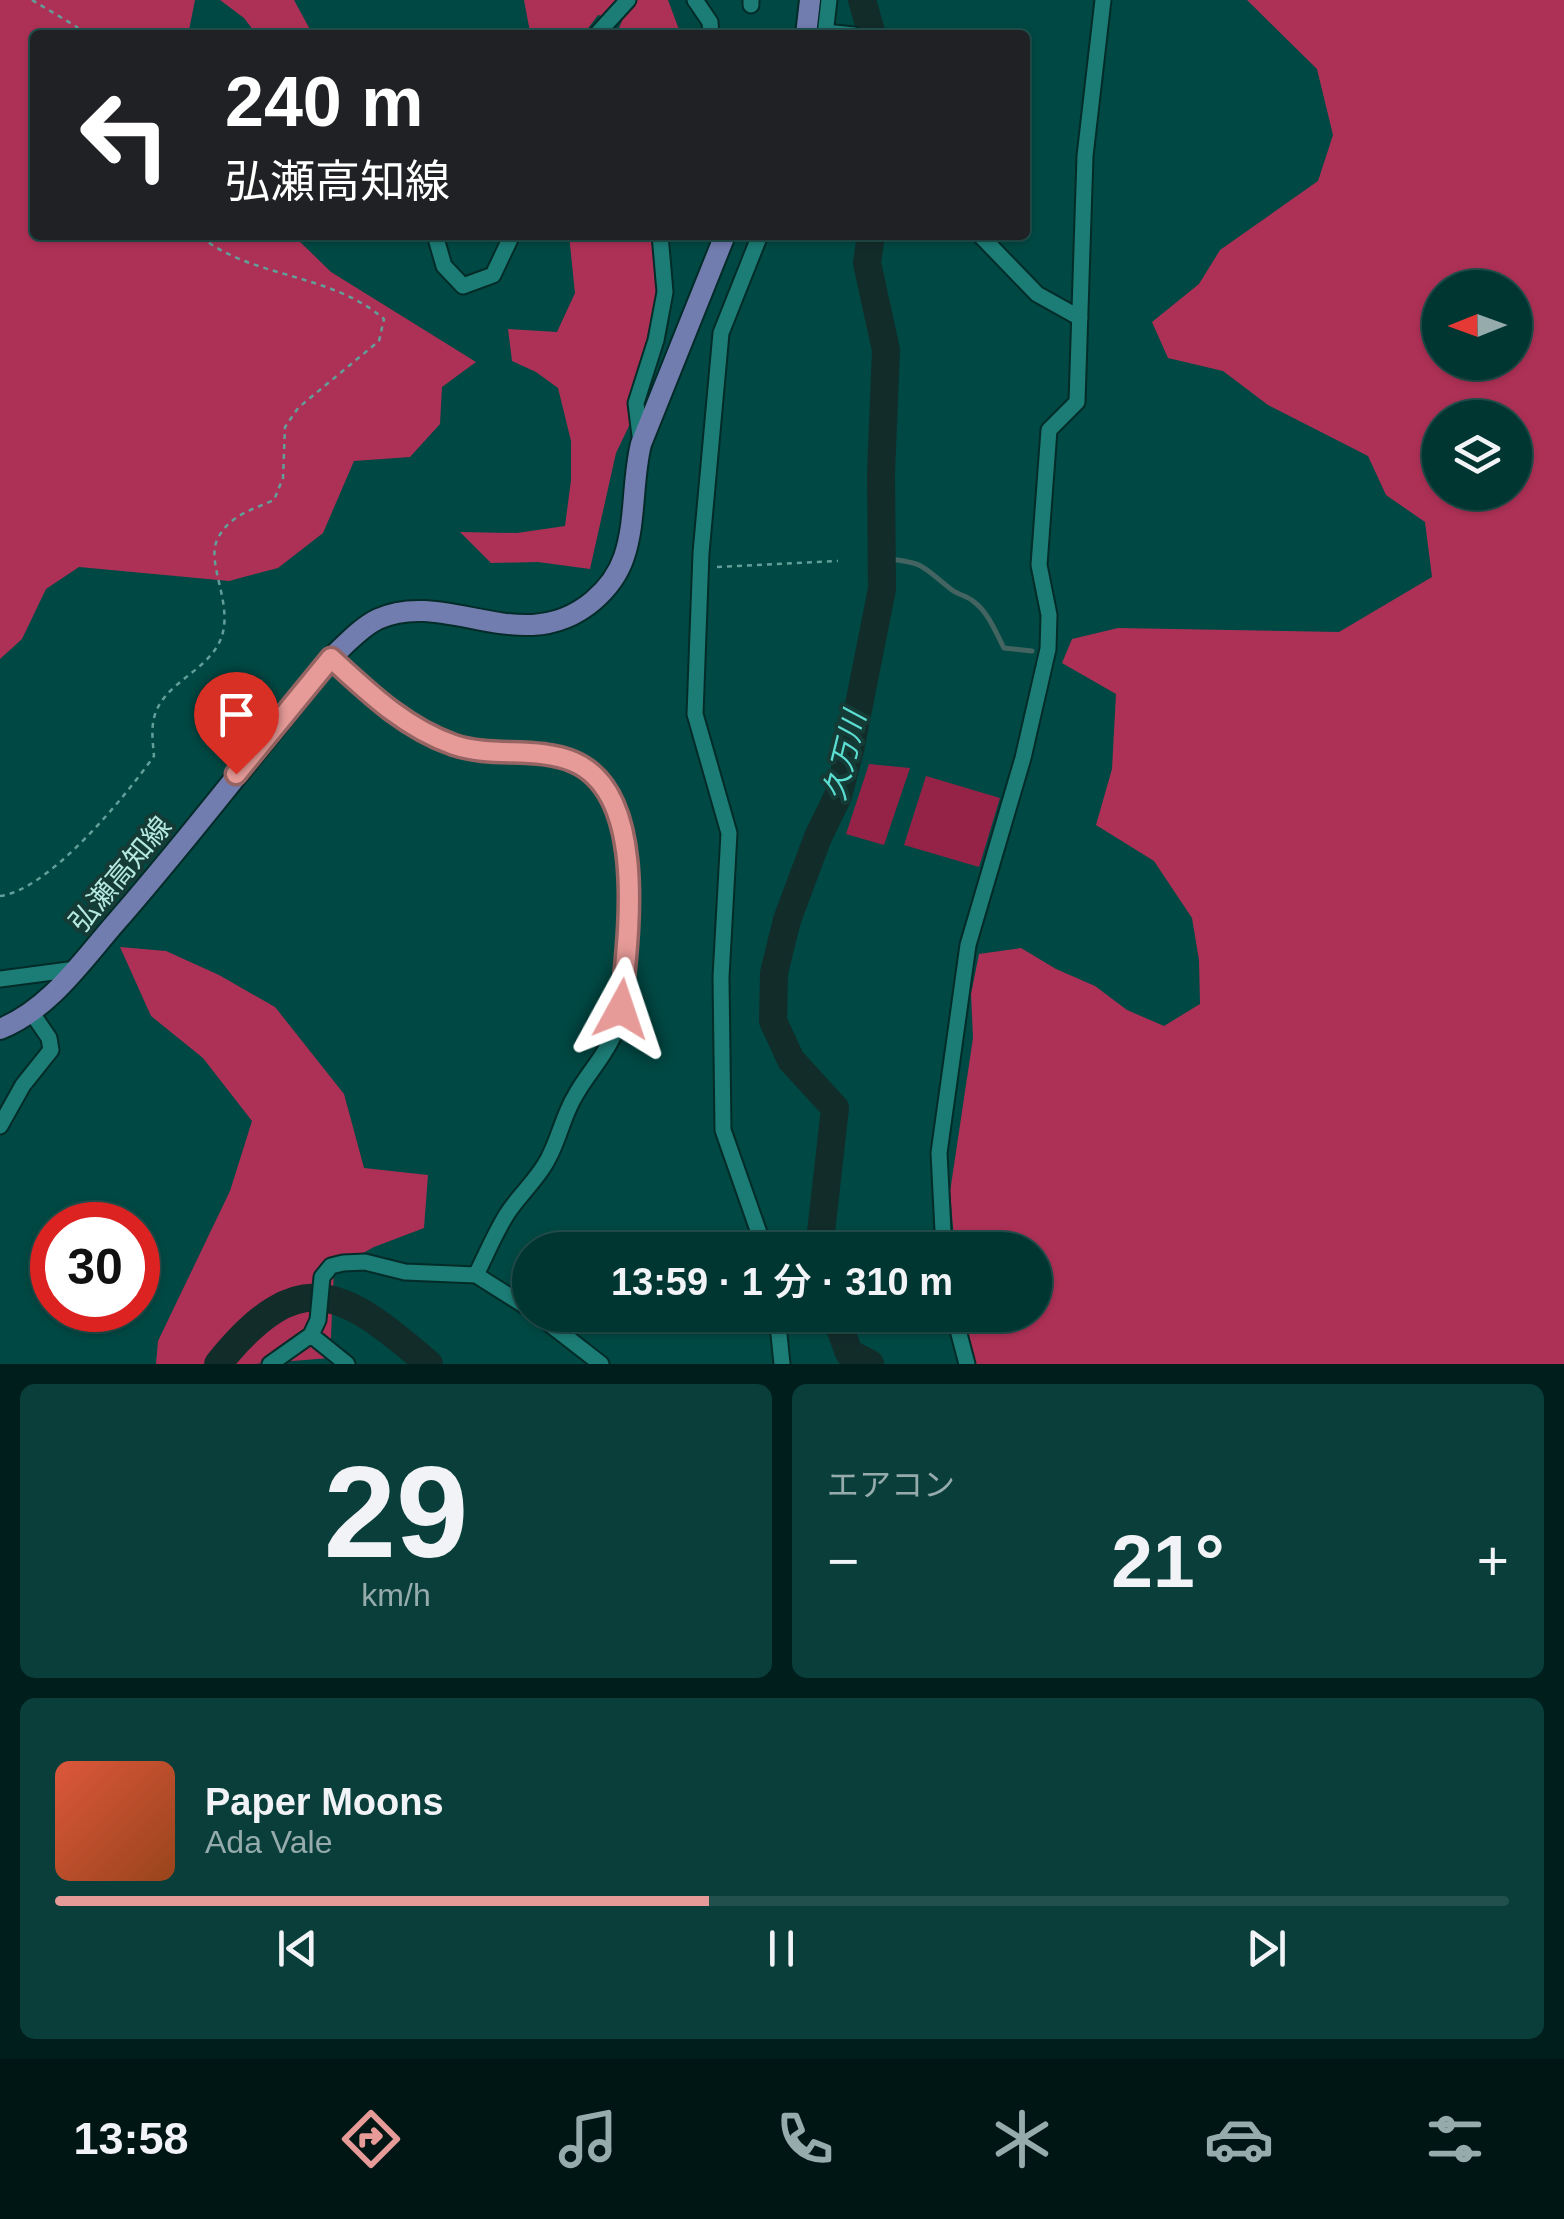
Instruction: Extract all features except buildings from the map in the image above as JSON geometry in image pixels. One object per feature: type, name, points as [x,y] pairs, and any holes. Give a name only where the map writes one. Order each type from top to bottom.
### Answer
[{"type":"main road","points":[[810,0],[818,30]]},
{"type":"main road","name":"弘瀬高知線","points":[[0,1030],[32,1014],[76,969],[331,658],[378,619],[418,612],[540,625],[561,621],[581,611],[614,579],[625,555],[641,444],[723,240]]},
{"type":"street","points":[[601,30],[628,0]]},
{"type":"street","points":[[695,0],[710,22],[711,30]]},
{"type":"street","points":[[820,30],[829,0]]},
{"type":"street","points":[[943,1232],[940,1153],[968,944],[1023,758],[1048,649],[1049,615],[1039,565],[1047,448],[1049,430],[1078,402],[1085,156],[1103,0]]},
{"type":"street","points":[[436,240],[444,266],[463,286],[493,274],[510,240]]},
{"type":"street","points":[[641,444],[636,403],[656,340],[665,292],[660,240]]},
{"type":"street","points":[[758,240],[721,333],[701,568],[695,714],[729,833],[721,977],[723,1130],[759,1232]]},
{"type":"street","points":[[985,240],[1037,294],[1080,318]]},
{"type":"street","points":[[331,658],[404,722],[452,745],[482,753],[544,754],[574,762],[596,777],[610,794],[620,816],[626,851],[628,930],[615,1033],[563,1117],[548,1159],[507,1215],[476,1275]]},
{"type":"street","points":[[0,979],[76,969]]},
{"type":"street","points":[[0,1126],[24,1084],[51,1050],[32,1014]]},
{"type":"street","points":[[270,1364],[314,1328],[322,1277],[331,1266],[366,1262],[405,1272],[476,1275],[512,1298]]},
{"type":"street","points":[[314,1328],[348,1364]]},
{"type":"street","points":[[560,1332],[600,1364]]},
{"type":"street","points":[[779,1332],[782,1364]]},
{"type":"street","points":[[959,1332],[967,1364]]},
{"type":"path","points":[[32,0],[79,30]]},
{"type":"path","points":[[0,896],[18,894],[85,839],[154,756],[153,720],[158,707],[169,692],[198,670],[220,642],[225,616],[214,558],[216,541],[232,518],[274,500],[283,478],[286,428],[298,408],[378,341],[384,318],[366,303],[314,280],[243,260],[208,240]]},
{"type":"path","points":[[701,568],[838,560]]},
{"type":"shaded area","points":[[0,0],[195,0],[189,30],[30,30],[30,240],[298,240],[331,272],[476,362],[442,387],[440,424],[410,457],[354,461],[323,533],[278,568],[229,581],[79,567],[46,589],[22,639],[0,659]]},
{"type":"shaded area","points":[[220,0],[294,0],[310,30],[253,30]]},
{"type":"shaded area","points":[[524,0],[668,0],[679,30],[618,30],[622,21],[598,15],[587,30],[530,30]]},
{"type":"shaded area","points":[[1247,0],[1564,0],[1564,1364],[970,1364],[965,1332],[1052,1332],[1052,1232],[953,1232],[950,1192],[973,1038],[971,994],[979,954],[1021,948],[1095,986],[1127,1010],[1164,1026],[1200,1004],[1199,960],[1192,918],[1154,861],[1096,825],[1112,769],[1116,694],[1062,663],[1072,639],[1118,628],[1339,632],[1432,577],[1425,522],[1386,495],[1368,456],[1268,405],[1223,371],[1168,358],[1152,322],[1199,284],[1220,250],[1318,181],[1333,135],[1317,69]]},
{"type":"shaded area","points":[[570,240],[661,240],[660,295],[639,405],[616,453],[590,569],[538,562],[491,563],[460,532],[517,533],[565,526],[571,441],[558,388],[512,361],[508,329],[557,332],[575,293]]},
{"type":"shaded area","points":[[869,764],[910,768],[884,845],[846,834]]},
{"type":"shaded area","points":[[926,776],[1000,798],[979,867],[904,845]]},
{"type":"shaded area","points":[[120,947],[166,951],[275,1007],[344,1094],[364,1168],[428,1175],[424,1228],[374,1247],[334,1269],[330,1358],[253,1364],[156,1364],[158,1341],[230,1191],[252,1121],[203,1058],[151,1016]]},
{"type":"waterway","name":"久万川","points":[[862,0],[871,30]]},
{"type":"waterway","name":"久万川","points":[[821,1232],[835,1108],[791,1060],[773,1021],[774,973],[787,920],[838,796],[882,589],[886,350],[867,263],[870,240]]},
{"type":"waterway","points":[[882,558],[921,566],[979,606],[1004,648],[1032,651]]},
{"type":"waterway","name":"久万川","points":[[218,1364],[273,1311],[298,1300],[322,1298],[371,1318],[429,1364]]},
{"type":"waterway","name":"久万川","points":[[841,1332],[849,1353],[870,1364]]},
{"type":"route","points":[[236,774],[331,658],[404,722],[452,745],[482,753],[544,754],[574,762],[596,777],[610,794],[620,816],[626,851],[628,930],[621,1009]]}]
